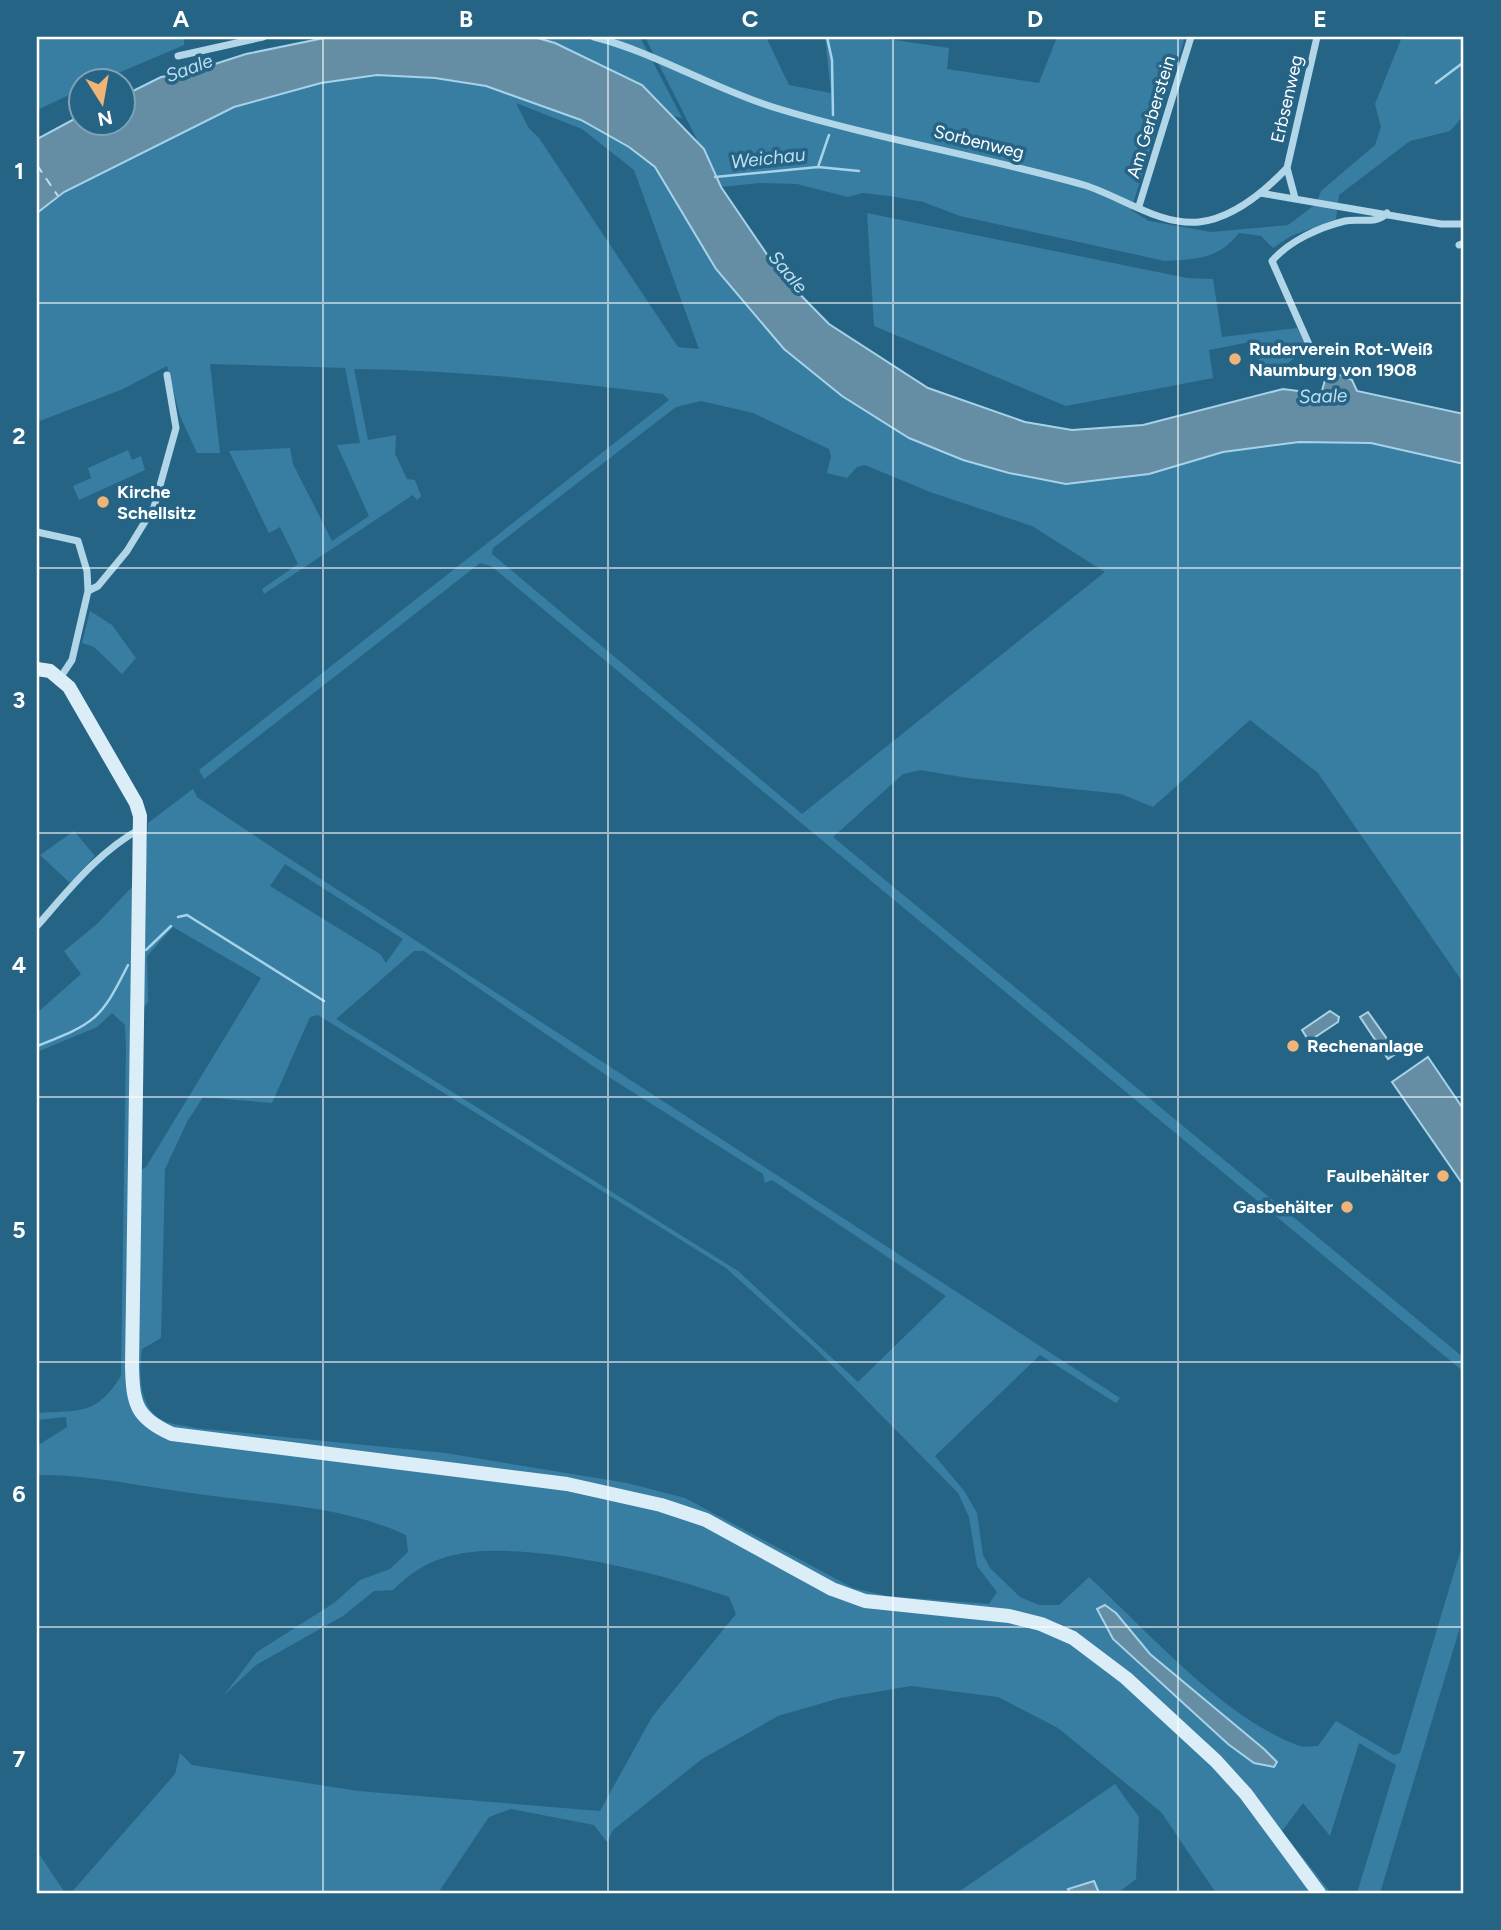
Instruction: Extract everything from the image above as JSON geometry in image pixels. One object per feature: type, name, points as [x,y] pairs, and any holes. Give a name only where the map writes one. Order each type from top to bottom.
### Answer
[{"type":"street","points":[[178,56],[263,37]]},
{"type":"street","name":"Sorbenweg","points":[[594,37],[640,51],[774,108],[1080,184],[1171,219],[1199,222],[1229,213],[1260,193],[1287,168]]},
{"type":"street","name":"Am Gerberstein","points":[[1139,206],[1191,37]]},
{"type":"street","name":"Erbsenweg","points":[[1287,168],[1317,37]]},
{"type":"street","points":[[1287,168],[1295,198]]},
{"type":"street","points":[[1260,193],[1295,198],[1326,207],[1387,213],[1441,224],[1464,224]]},
{"type":"street","points":[[1311,349],[1272,261],[1289,245],[1341,222],[1374,220],[1387,213]]},
{"type":"street","points":[[88,591],[98,586],[127,551],[154,507],[176,428],[167,375]]},
{"type":"street","points":[[37,532],[78,541],[87,570],[88,591],[72,660],[60,678]]},
{"type":"street","points":[[37,669],[50,671],[69,687],[136,803],[140,830],[132,1367],[133,1400],[151,1425],[172,1434],[554,1482],[661,1505],[706,1520],[832,1590],[864,1601],[1009,1616],[1041,1624],[1073,1638],[1126,1678],[1216,1761],[1246,1794],[1319,1893]]},
{"type":"street","points":[[37,926],[92,865],[114,845],[140,830]]},
{"type":"shaded area","points":[[37,37],[184,37],[184,45],[135,66],[66,66],[66,97],[37,110]]},
{"type":"shaded area","points":[[534,37],[640,37],[682,118],[669,115],[642,85]]},
{"type":"shaded area","points":[[645,37],[766,37],[789,85],[831,93],[825,37],[874,37],[949,48],[947,69],[1039,83],[1057,37],[1185,37],[1131,210],[1149,221],[1211,232],[1288,225],[1316,204],[1321,191],[1375,145],[1381,127],[1375,104],[1402,37],[1464,37],[1464,115],[1450,131],[1410,141],[1339,195],[1336,219],[1291,236],[1273,248],[1261,236],[1239,233],[1215,253],[1165,261],[960,216],[923,202],[890,196],[862,193],[848,197],[797,184],[759,183],[721,187]]},
{"type":"shaded area","points":[[377,75],[471,83],[550,107],[618,140],[657,170],[678,201],[842,396],[909,438],[963,460],[1149,474],[1223,452],[1299,442],[1371,443],[1464,464],[1464,984],[1318,773],[1250,720],[1153,807],[1121,794],[968,778],[920,770],[903,774],[833,837],[1464,1358],[1464,1372],[491,566],[480,563],[204,779],[199,770],[669,400],[663,394],[548,381],[470,374],[354,369],[368,440],[396,435],[395,454],[407,479],[415,480],[421,496],[417,500],[413,495],[264,594],[262,589],[298,564],[280,527],[269,533],[229,451],[290,448],[293,464],[332,541],[369,516],[337,445],[360,443],[345,368],[210,364],[220,453],[197,453],[180,416],[167,366],[123,389],[37,422],[37,213],[64,192],[234,107],[321,83]],"holes":[[[516,103],[582,129],[634,170],[699,349],[678,347],[539,138],[528,127]],[[701,401],[753,413],[829,449],[831,456],[827,473],[847,478],[857,467],[865,465],[930,492],[1032,526],[1105,572],[802,814],[492,554],[493,548],[676,407]]]},
{"type":"shaded area","points":[[867,213],[1187,278],[1213,279],[1222,337],[1297,328],[1307,348],[1288,363],[1261,369],[1255,341],[1209,350],[1213,378],[1066,406],[874,326]]},
{"type":"shaded area","points":[[128,450],[132,460],[141,456],[145,470],[79,500],[73,486],[91,478],[88,468]]},
{"type":"shaded area","points":[[90,611],[112,625],[136,658],[122,674],[94,647],[82,643]]},
{"type":"shaded area","points":[[193,789],[197,797],[270,846],[1120,1398],[1116,1403],[1040,1355],[935,1456],[965,1492],[977,1513],[983,1555],[990,1568],[1020,1597],[1039,1605],[1059,1605],[1089,1577],[1187,1671],[1242,1715],[1269,1732],[1299,1746],[1318,1746],[1336,1721],[1394,1755],[1400,1753],[1464,1539],[1464,1614],[1380,1893],[1357,1893],[1396,1765],[1359,1743],[1330,1836],[1303,1803],[1282,1831],[1331,1893],[1216,1893],[1161,1812],[1058,1728],[998,1697],[911,1686],[840,1698],[778,1716],[702,1759],[613,1830],[607,1842],[594,1825],[511,1809],[489,1817],[438,1893],[71,1893],[175,1774],[180,1753],[192,1765],[358,1791],[600,1811],[652,1717],[736,1614],[729,1597],[628,1568],[548,1554],[475,1552],[438,1560],[417,1570],[393,1590],[374,1591],[343,1616],[256,1665],[224,1695],[257,1652],[334,1603],[360,1580],[390,1569],[408,1552],[406,1535],[354,1517],[300,1506],[95,1478],[37,1475],[37,1446],[67,1427],[66,1417],[37,1420],[37,1413],[86,1408],[103,1398],[121,1376],[126,1047],[125,1025],[112,1013],[97,1027],[37,1052],[37,1013],[81,974],[64,951],[97,924],[145,873],[148,823]],"holes":[[[285,864],[403,939],[386,963],[380,954],[270,886]],[[173,927],[261,978],[146,1167],[141,1170],[143,1009],[148,1002],[147,956]],[[414,951],[424,951],[612,1079],[763,1174],[765,1183],[772,1180],[946,1296],[858,1382],[738,1271],[336,1019]],[[318,1015],[726,1268],[816,1349],[958,1493],[969,1517],[977,1566],[997,1592],[989,1604],[887,1596],[853,1588],[685,1498],[627,1483],[445,1453],[195,1428],[162,1420],[148,1407],[144,1398],[140,1368],[142,1349],[161,1338],[165,1169],[187,1122],[203,1097],[272,1103],[310,1017]],[[1116,1613],[1150,1654],[1264,1749],[1229,1744],[1113,1639],[1103,1623]]]},
{"type":"shaded area","points":[[74,831],[95,856],[70,883],[40,855]]},
{"type":"shaded area","points":[[1115,1784],[1139,1817],[1136,1879],[1118,1893],[1099,1893],[1093,1881],[1068,1890],[1070,1893],[957,1893]]},
{"type":"shaded area","points":[[37,1851],[65,1893],[37,1893]]},
{"type":"water","name":"Saale","points":[[329,37],[534,37],[555,43],[642,85],[704,149],[721,187],[781,275],[829,324],[928,388],[1025,422],[1072,430],[1143,425],[1283,389],[1321,394],[1328,370],[1352,380],[1357,391],[1464,414],[1464,464],[1371,443],[1299,442],[1223,452],[1149,474],[1066,484],[1009,473],[963,460],[909,438],[842,396],[784,349],[716,269],[655,167],[629,147],[581,120],[486,86],[435,78],[377,75],[321,83],[234,107],[64,192],[37,213],[37,139],[66,123],[66,136],[136,136],[136,90],[161,77],[190,72],[246,54]]},
{"type":"water","points":[[1330,1011],[1339,1017],[1338,1022],[1309,1041],[1302,1030]]},
{"type":"water","points":[[1368,1012],[1397,1053],[1388,1059],[1360,1017]]},
{"type":"water","points":[[1428,1057],[1464,1110],[1464,1186],[1392,1082]]},
{"type":"water","points":[[1105,1605],[1116,1613],[1150,1654],[1264,1749],[1277,1762],[1274,1767],[1254,1763],[1228,1744],[1113,1639],[1097,1609]]},
{"type":"water","points":[[1094,1881],[1099,1893],[1070,1893],[1068,1889]]},
{"type":"waterway","name":"Weichau","points":[[827,37],[832,60],[833,115]]},
{"type":"waterway","points":[[1436,83],[1464,62]]},
{"type":"waterway","name":"Weichau","points":[[818,167],[829,135]]},
{"type":"waterway","name":"Weichau","points":[[715,177],[818,167],[859,171]]},
{"type":"waterway","points":[[178,917],[187,915],[324,1001]]},
{"type":"waterway","points":[[146,950],[171,926]]},
{"type":"waterway","points":[[37,1046],[72,1032],[94,1018],[110,998],[128,965]]},
{"type":"ferry route","points":[[37,165],[58,196]]},
{"type":"place","name":"Ruderverein Rot-Weiß Naumburg von 1908","points":[[1235,359]]},
{"type":"place","name":"Kirche Schellsitz","points":[[103,502]]},
{"type":"place","name":"Rechenanlage","points":[[1293,1046]]},
{"type":"place","name":"Faulbehälter","points":[[1443,1176]]},
{"type":"place","name":"Gasbehälter","points":[[1347,1207]]}]
